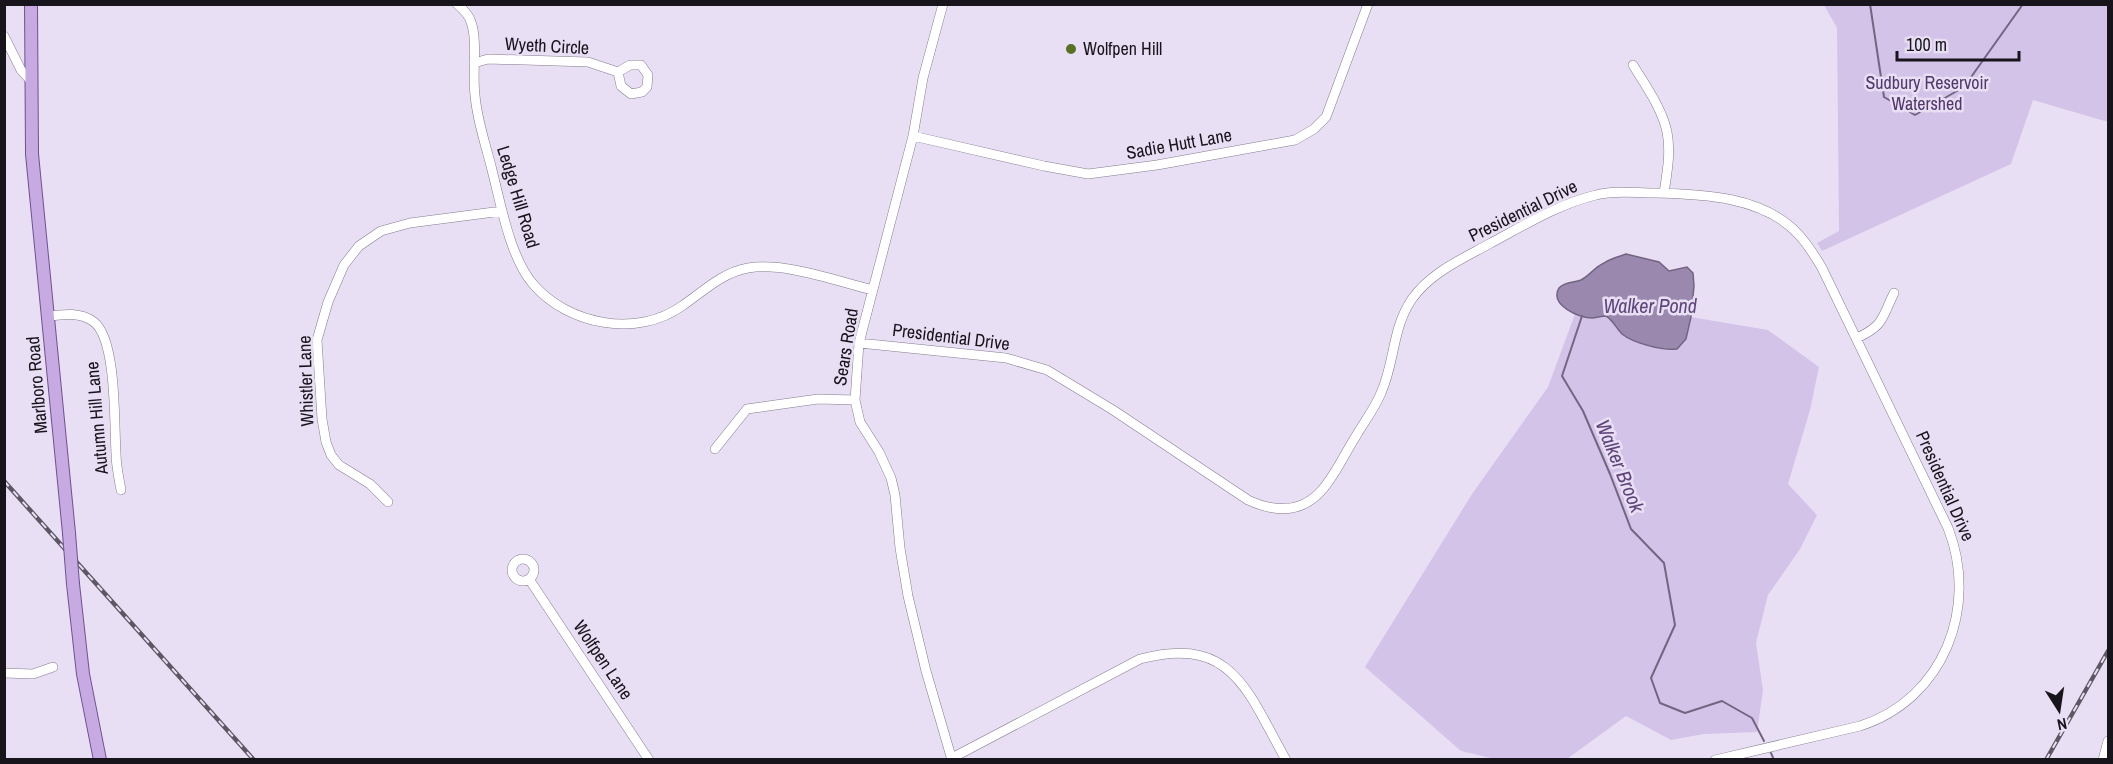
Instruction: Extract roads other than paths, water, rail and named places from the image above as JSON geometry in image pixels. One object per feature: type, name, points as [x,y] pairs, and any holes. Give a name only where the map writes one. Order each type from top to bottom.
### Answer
[{"type":"main road","name":"Marlboro Road","points":[[31,4],[32,154],[83,674],[100,759]]},
{"type":"street","name":"Ledge Hill Road","points":[[457,4],[464,10],[471,22],[474,94],[479,123],[507,230],[528,278],[542,294],[567,310],[592,321],[622,324],[655,319],[680,308],[708,285],[735,271],[751,268],[776,268],[804,273],[873,290]]},
{"type":"street","name":"Sears Road","points":[[943,4],[923,78],[913,136],[860,343],[855,400],[860,422],[879,452],[891,478],[908,596],[926,671],[952,759]]},
{"type":"street","name":"Sadie Hutt Lane","points":[[913,136],[1088,174],[1157,165],[1295,140],[1314,129],[1326,117],[1368,4]]},
{"type":"street","points":[[4,36],[21,70],[31,81]]},
{"type":"street","name":"Wyeth Circle","points":[[474,63],[488,59],[588,62],[618,72]]},
{"type":"street","points":[[1633,64],[1663,119],[1667,132],[1668,153],[1664,193]]},
{"type":"street","name":"Presidential Drive","points":[[860,343],[1006,358],[1047,370],[1113,410],[1248,500],[1272,509],[1290,508],[1313,498],[1329,480],[1381,394],[1402,315],[1413,298],[1436,275],[1563,206],[1598,194],[1664,193],[1721,198],[1765,211],[1786,223],[1811,251],[1857,338],[1954,541],[1960,575],[1960,595],[1954,629],[1946,650],[1923,685],[1892,711],[1860,726],[1714,759]]},
{"type":"street","name":"Whistler Lane","points":[[388,502],[370,484],[339,465],[331,455],[326,442],[322,419],[317,340],[328,302],[344,264],[359,246],[381,231],[410,223],[502,211]]},
{"type":"street","points":[[1857,338],[1877,327],[1894,292]]},
{"type":"street","name":"Autumn Hill Lane","points":[[48,316],[67,314],[85,316],[96,323],[103,335],[114,388],[117,470],[122,490]]},
{"type":"street","points":[[715,449],[747,409],[818,399],[855,400]]},
{"type":"street","name":"Wolfpen Lane","points":[[529,579],[649,759]]},
{"type":"street","points":[[952,759],[1140,659],[1180,653],[1207,658],[1220,664],[1243,683],[1286,759]]},
{"type":"street","points":[[4,673],[33,674],[53,667]]},
{"type":"street","points":[[2103,759],[2109,741]]},
{"type":"water","name":"Walker Pond","points":[[1626,254],[1659,262],[1669,271],[1687,267],[1693,273],[1691,317],[1686,339],[1677,349],[1656,348],[1633,340],[1622,334],[1606,316],[1592,318],[1580,316],[1567,309],[1558,300],[1557,294],[1561,286],[1581,280],[1611,259]]},
{"type":"waterway","points":[[1870,4],[1884,97],[1915,115],[1964,87],[2023,4]]},
{"type":"waterway","name":"Walker Brook","points":[[1582,316],[1562,376],[1583,411],[1631,529],[1664,563],[1675,625],[1651,678],[1660,703],[1685,713],[1722,701],[1752,718],[1764,741]]},
{"type":"waterway","name":"Walker Brook","points":[[1771,753],[1774,760]]},
{"type":"railway","points":[[4,481],[254,760]]},
{"type":"railway","points":[[2046,760],[2108,651]]},
{"type":"place","name":"Wolfpen Hill","points":[[1071,49]]},
{"type":"park label","name":"Sudbury Reservoir Watershed","points":[[1927,94]]}]
